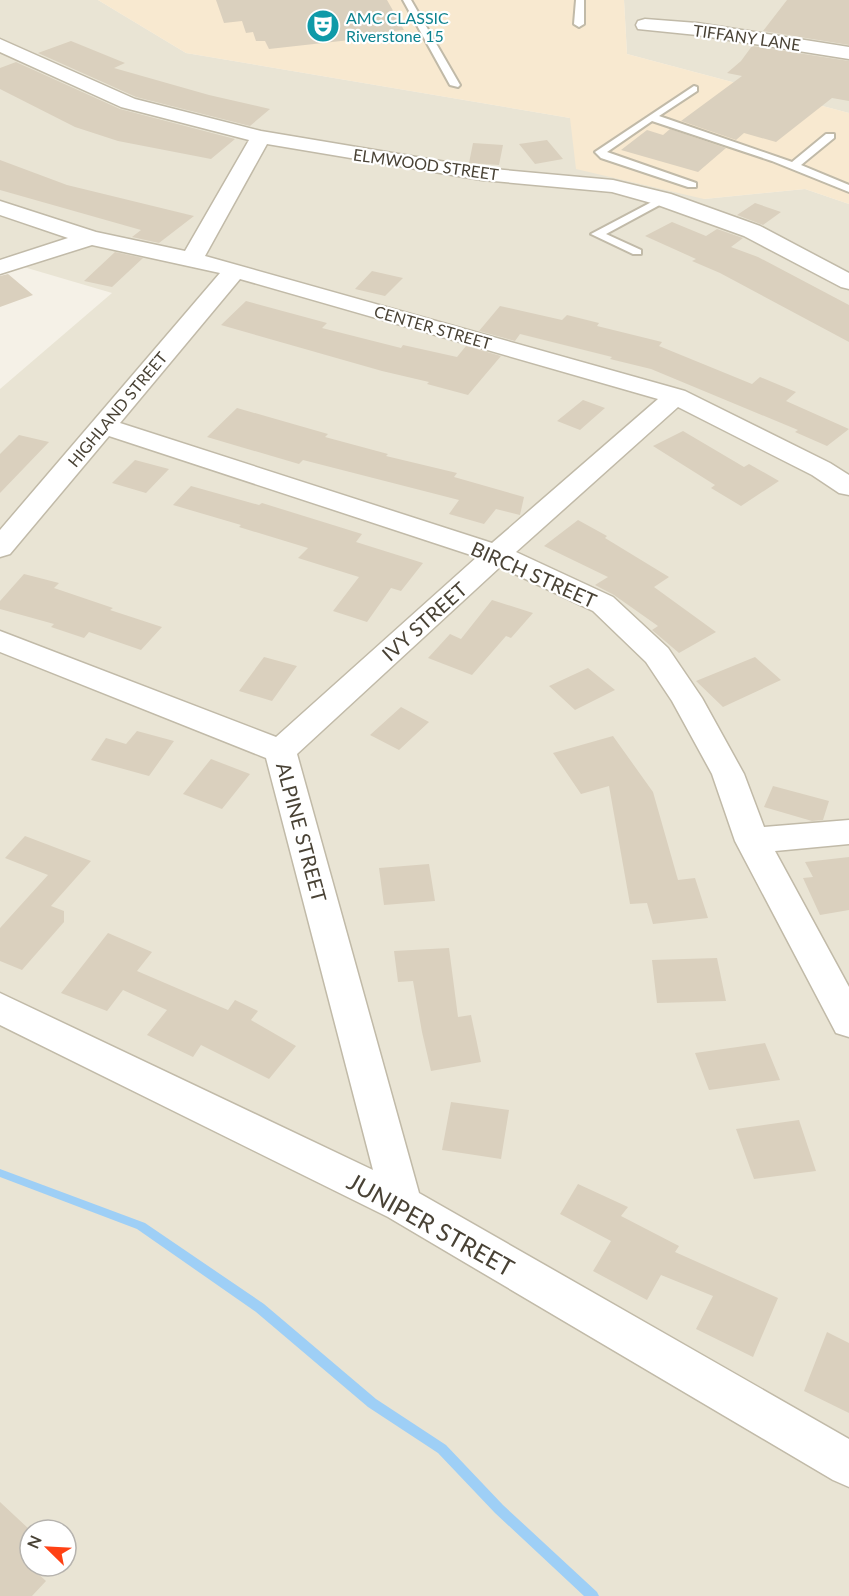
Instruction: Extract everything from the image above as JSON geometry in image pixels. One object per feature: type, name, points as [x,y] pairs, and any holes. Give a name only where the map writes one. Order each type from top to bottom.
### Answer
[{"type":"street","name":"TIFFANY LANE","points":[[645,25],[697,29],[849,53]]},
{"type":"street","name":"ELMWOOD STREET","points":[[0,45],[128,103],[261,137],[482,174],[614,186],[663,199],[752,231],[849,282]]},
{"type":"street","points":[[191,260],[261,137]]},
{"type":"street","name":"CENTER STREET","points":[[0,208],[91,238],[234,271],[676,396],[821,469],[849,488]]},
{"type":"street","points":[[0,267],[91,238]]},
{"type":"street","name":"HIGHLAND STREET","points":[[0,548],[234,271]]},
{"type":"street","name":"IVY STREET","points":[[280,751],[497,554],[676,396]]},
{"type":"street","name":"BIRCH STREET","points":[[104,426],[497,554],[603,604],[657,655],[686,698],[728,774],[752,841],[849,1022]]},
{"type":"street","name":"ALPINE STREET","points":[[0,641],[280,751],[402,1204]]},
{"type":"street","points":[[752,841],[849,832]]},
{"type":"street","name":"JUNIPER STREET","points":[[0,1008],[402,1204],[849,1464]]},
{"type":"lane","points":[[407,0],[455,85]]},
{"type":"lane","points":[[579,24],[580,0]]},
{"type":"lane","points":[[692,185],[605,156],[600,152],[694,89]]},
{"type":"lane","points":[[651,117],[794,166],[849,189]]},
{"type":"lane","points":[[794,166],[830,136]]},
{"type":"lane","points":[[637,252],[597,234],[663,199]]},
{"type":"shaded area","points":[[0,0],[98,0],[186,53],[570,118],[704,199],[805,189],[849,204],[849,1596],[0,1596],[0,389],[112,293],[0,260]]},
{"type":"shaded area","points":[[98,0],[624,0],[627,54],[849,113],[849,204],[805,189],[704,199],[576,169],[570,118],[186,53]]},
{"type":"shaded area","points":[[624,0],[849,0],[849,113],[627,54]]},
{"type":"building","name":"AMC CLASSIC Riverstone 15","points":[[216,0],[387,0],[404,30],[384,32],[386,36],[269,49],[265,41],[256,41],[253,32],[246,33],[242,21],[224,23]]},
{"type":"building","points":[[787,0],[849,0],[849,45],[763,31]]},
{"type":"building","points":[[71,41],[125,63],[114,68],[209,95],[270,109],[250,126],[136,97],[38,53]]},
{"type":"building","points":[[752,46],[849,61],[849,101],[832,98],[776,142],[744,133],[736,140],[681,121],[742,76],[727,73],[741,61]]},
{"type":"building","points":[[16,62],[120,109],[235,139],[211,159],[118,141],[75,127],[0,89],[0,68]]},
{"type":"building","points":[[670,129],[726,148],[698,172],[621,150],[647,130],[663,135]]},
{"type":"building","points":[[547,140],[563,159],[535,164],[519,144]]},
{"type":"building","points":[[473,143],[503,145],[499,165],[469,163]]},
{"type":"building","points":[[0,160],[67,185],[194,216],[159,243],[132,237],[141,230],[0,190]]},
{"type":"building","points":[[755,203],[781,212],[763,225],[737,215]]},
{"type":"building","points":[[672,222],[706,236],[717,229],[743,238],[731,247],[758,257],[849,305],[849,342],[720,273],[692,261],[696,259],[645,236]]},
{"type":"building","points":[[115,252],[143,258],[112,287],[84,281]]},
{"type":"building","points":[[372,271],[403,278],[385,296],[355,289]]},
{"type":"building","points":[[8,274],[33,295],[0,307],[0,276]]},
{"type":"building","points":[[246,301],[327,323],[322,328],[401,348],[403,345],[457,357],[466,346],[501,356],[468,395],[427,384],[429,382],[382,371],[221,325]]},
{"type":"building","points":[[500,306],[562,320],[567,315],[599,323],[597,326],[662,342],[659,346],[752,384],[760,377],[796,392],[786,401],[849,429],[827,446],[795,432],[798,430],[651,369],[520,334],[515,341],[479,331]]},
{"type":"building","points":[[583,400],[605,408],[580,430],[557,421]]},
{"type":"building","points":[[237,408],[328,434],[325,437],[388,454],[386,456],[457,473],[454,477],[524,497],[520,515],[496,509],[484,524],[449,514],[459,500],[303,460],[299,464],[207,437]]},
{"type":"building","points":[[683,431],[744,467],[749,464],[779,481],[741,506],[711,488],[715,485],[653,446]]},
{"type":"building","points":[[19,435],[49,442],[0,493],[0,454]]},
{"type":"building","points":[[135,460],[169,469],[146,493],[112,483]]},
{"type":"building","points":[[191,486],[259,505],[262,503],[362,534],[356,542],[423,563],[401,591],[391,588],[367,622],[333,611],[359,577],[298,558],[308,548],[173,505]]},
{"type":"building","points":[[578,520],[607,536],[605,538],[669,577],[654,587],[716,632],[679,653],[652,630],[658,626],[614,595],[595,585],[608,577],[544,546]]},
{"type":"building","points":[[24,574],[59,583],[54,588],[162,627],[141,650],[89,632],[84,638],[51,627],[54,624],[0,609],[0,601]]},
{"type":"building","points":[[492,600],[533,613],[511,638],[506,636],[472,675],[428,658],[450,634],[461,639]]},
{"type":"building","points":[[264,657],[297,666],[272,701],[239,691]]},
{"type":"building","points":[[755,657],[781,680],[723,707],[696,681]]},
{"type":"building","points":[[588,668],[615,690],[575,710],[549,686]]},
{"type":"building","points":[[401,707],[429,722],[399,750],[370,735]]},
{"type":"building","points":[[137,731],[174,741],[149,776],[91,760],[106,738],[126,744]]},
{"type":"building","points":[[613,736],[653,792],[678,880],[695,878],[708,918],[653,924],[647,903],[630,904],[609,786],[581,794],[553,753]]},
{"type":"building","points":[[211,759],[250,774],[222,809],[183,794]]},
{"type":"building","points":[[773,786],[829,801],[823,820],[812,821],[764,807]]},
{"type":"building","points":[[25,836],[91,861],[51,906],[64,911],[64,922],[22,970],[0,961],[0,928],[48,875],[5,858]]},
{"type":"building","points":[[849,857],[849,910],[820,915],[803,878],[813,877],[805,862]]},
{"type":"building","points":[[429,864],[435,901],[384,905],[379,868]]},
{"type":"building","points":[[108,933],[152,952],[137,971],[228,1010],[235,1000],[258,1011],[251,1020],[296,1046],[269,1079],[201,1045],[193,1057],[147,1035],[167,1010],[123,990],[107,1011],[61,993]]},
{"type":"building","points":[[449,948],[458,1017],[471,1015],[481,1062],[431,1071],[413,981],[398,982],[394,951]]},
{"type":"building","points":[[717,958],[726,1001],[657,1003],[652,960]]},
{"type":"building","points":[[765,1043],[780,1080],[709,1090],[695,1053]]},
{"type":"building","points":[[451,1102],[509,1110],[501,1159],[442,1150]]},
{"type":"building","points":[[799,1120],[816,1171],[754,1179],[736,1129]]},
{"type":"building","points":[[578,1184],[628,1207],[621,1216],[679,1246],[675,1252],[778,1298],[753,1357],[696,1329],[713,1296],[661,1275],[647,1300],[593,1271],[611,1241],[560,1214]]},
{"type":"building","points":[[827,1332],[849,1343],[849,1413],[804,1391]]},
{"type":"building","points":[[0,1502],[18,1519],[18,1578],[43,1578],[46,1581],[32,1596],[0,1596]]},
{"type":"waterway","points":[[0,1173],[141,1226],[260,1308],[372,1403],[442,1449],[499,1509],[593,1596]]},
{"type":"place","name":"AMC CLASSIC Riverstone 15","points":[[323,26]]}]
